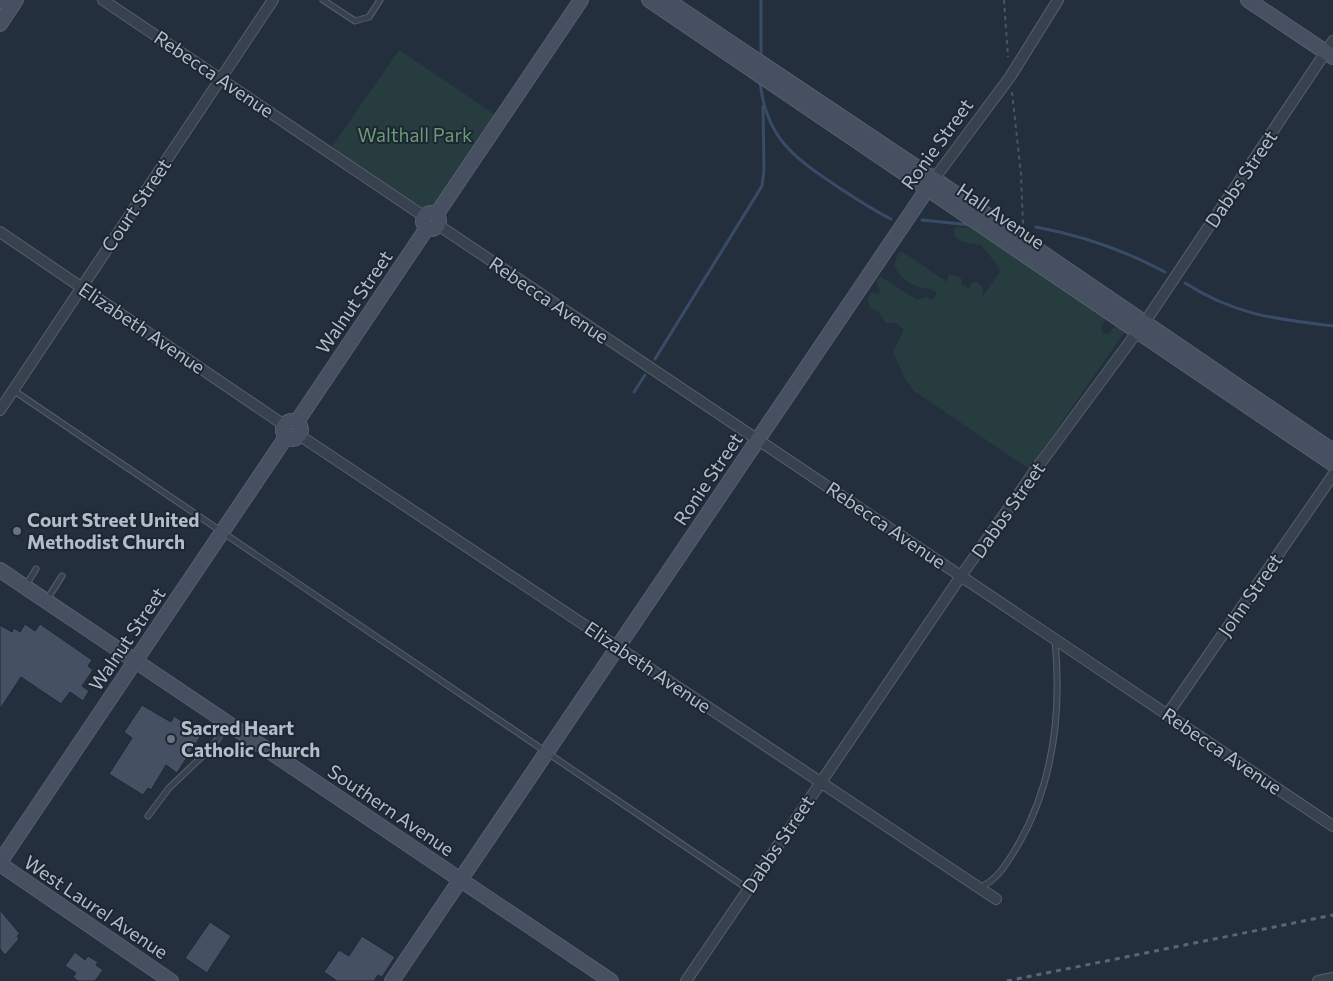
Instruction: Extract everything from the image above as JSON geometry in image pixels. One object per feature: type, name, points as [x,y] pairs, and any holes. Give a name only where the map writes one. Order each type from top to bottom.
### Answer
[{"type":"street","points":[[0,24],[16,0]]},
{"type":"street","name":"Rebecca Avenue","points":[[103,0],[1333,826]]},
{"type":"street","name":"Court Street","points":[[0,410],[273,0]]},
{"type":"street","name":"Walnut Street","points":[[0,863],[134,661],[581,0]]},
{"type":"street","name":"Hall Avenue","points":[[649,0],[930,183],[1017,235],[1141,327],[1333,464]]},
{"type":"street","name":"Hall Avenue","points":[[667,0],[1141,327],[1333,451]]},
{"type":"street","name":"Ronie Street","points":[[392,981],[930,183],[1010,77],[1058,0]]},
{"type":"street","points":[[1248,0],[1331,50]]},
{"type":"street","name":"Dabbs Street","points":[[686,981],[961,576],[1039,465],[1141,327],[1331,50]]},
{"type":"street","name":"Elizabeth Avenue","points":[[0,232],[292,430],[996,899]]},
{"type":"street","name":"John Street","points":[[1168,715],[1333,475]]},
{"type":"street","name":"Southern Avenue","points":[[0,570],[611,981]]},
{"type":"street","name":"West Laurel Avenue","points":[[0,863],[171,981]]},
{"type":"street","points":[[1318,981],[1333,978]]},
{"type":"lane","points":[[323,0],[333,2],[356,21],[369,17],[380,0]]},
{"type":"lane","points":[[13,390],[748,888]]},
{"type":"lane","points":[[25,587],[36,569]]},
{"type":"lane","points":[[46,601],[62,576]]},
{"type":"lane","points":[[980,888],[1001,873],[1032,819],[1049,773],[1055,731],[1055,640]]},
{"type":"lane","points":[[148,816],[169,788],[212,747],[228,724]]},
{"type":"path","points":[[1004,0],[1010,77],[1021,174],[1023,223],[1017,235]]},
{"type":"green space","name":"Walthall Park","points":[[399,50],[500,118],[433,214],[427,215],[329,151]]},
{"type":"green space","points":[[954,227],[982,228],[1092,304],[1094,313],[1107,316],[1101,328],[1103,334],[1109,333],[1115,326],[1124,325],[1126,330],[1029,469],[914,391],[905,379],[893,352],[904,330],[896,323],[886,323],[878,311],[870,308],[868,299],[871,292],[878,295],[880,292],[876,280],[881,277],[917,300],[926,297],[932,300],[937,293],[914,285],[899,273],[894,266],[898,253],[903,252],[947,282],[949,274],[961,278],[962,285],[969,288],[972,282],[977,282],[982,286],[983,296],[1001,270],[981,245],[963,242],[955,237]]},
{"type":"building","points":[[25,624],[35,631],[40,624],[92,660],[88,666],[93,670],[82,686],[89,691],[83,701],[70,692],[61,704],[21,677],[0,709],[0,625],[12,632],[14,628],[20,632]]},
{"type":"building","points":[[142,705],[171,722],[174,716],[195,730],[193,732],[200,737],[177,773],[166,765],[151,790],[148,788],[143,795],[109,774],[132,738],[124,732]]},
{"type":"building","points":[[0,910],[20,934],[17,936],[19,939],[5,955],[0,949]]},
{"type":"building","points":[[210,922],[231,936],[207,973],[185,958]]},
{"type":"building","points":[[362,936],[395,957],[382,977],[378,975],[374,981],[337,981],[324,972],[339,950],[349,956]]},
{"type":"building","points":[[75,952],[85,960],[88,956],[98,962],[96,965],[103,970],[95,981],[78,981],[73,977],[76,973],[65,966]]},
{"type":"waterway","points":[[761,0],[761,55]]},
{"type":"waterway","points":[[760,82],[768,117],[775,131],[794,154],[835,185],[891,219]]},
{"type":"waterway","points":[[655,359],[762,186],[764,170],[763,106]]},
{"type":"waterway","points":[[922,220],[971,225]]},
{"type":"waterway","points":[[1036,227],[1069,234],[1102,245],[1134,257],[1165,272]]},
{"type":"waterway","points":[[1185,283],[1221,302],[1256,314],[1333,326]]},
{"type":"waterway","points":[[634,392],[645,375]]},
{"type":"railway","points":[[1007,981],[1333,915]]},
{"type":"place","name":"Court Street United Methodist Church","points":[[17,531]]},
{"type":"place","name":"Sacred Heart Catholic Church","points":[[171,739]]}]
